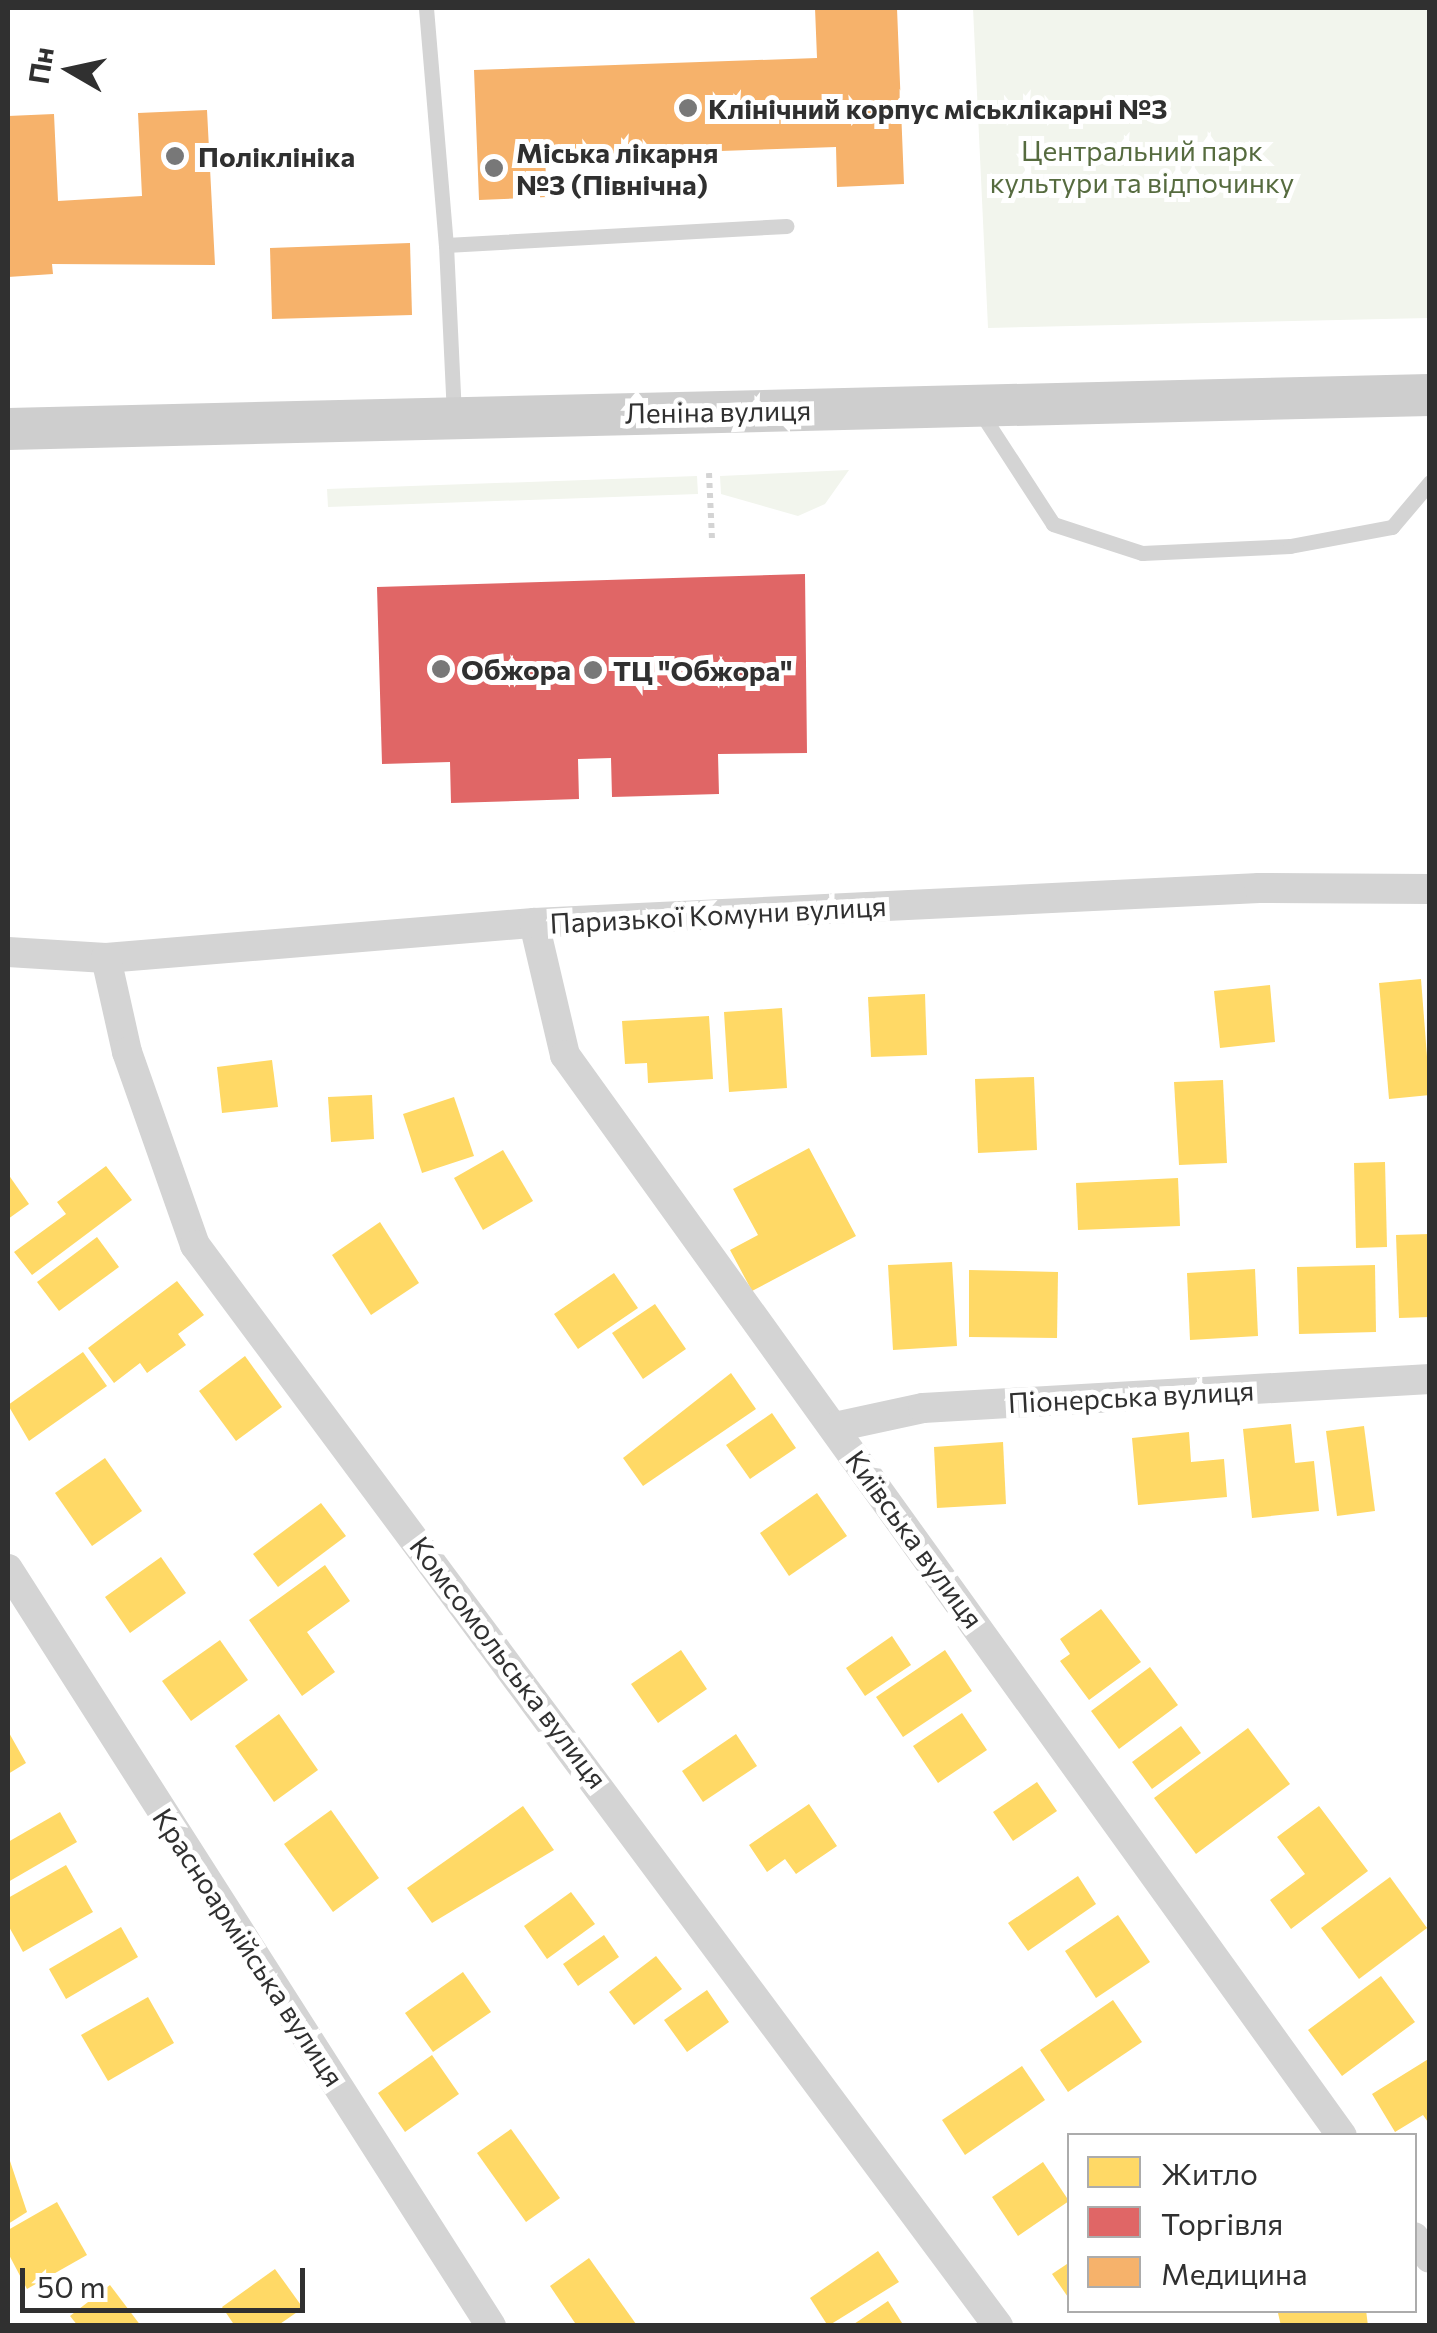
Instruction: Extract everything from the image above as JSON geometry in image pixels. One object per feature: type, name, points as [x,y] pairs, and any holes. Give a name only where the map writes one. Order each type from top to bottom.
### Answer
[{"type":"main road","name":"Леніна вулиця","points":[[8,429],[1430,394]]},
{"type":"street","name":"Паризької Комуни вулиця","points":[[8,952],[106,958],[534,922],[1259,888],[1430,890]]},
{"type":"street","name":"Київська вулиця","points":[[534,922],[566,1056],[1340,2133]]},
{"type":"street","name":"Комсомольська вулиця","points":[[106,958],[127,1052],[195,1245],[998,2326]]},
{"type":"street","name":"Піонерська вулиця","points":[[835,1428],[923,1408],[1430,1379]]},
{"type":"street","name":"Красноармійська вулиця","points":[[8,1569],[491,2326]]},
{"type":"lane","points":[[426,8],[446,245],[454,416]]},
{"type":"lane","points":[[446,245],[786,226]]},
{"type":"lane","points":[[976,406],[1053,524],[1142,553],[1290,546],[1392,527],[1430,482]]},
{"type":"path","points":[[709,472],[712,540]]},
{"type":"green space","name":"Центральний парк культури та відпочинку","points":[[973,8],[1429,8],[1429,318],[988,328]]},
{"type":"green space","points":[[849,470],[825,504],[798,516],[721,494],[720,476]]},
{"type":"green space","points":[[697,476],[698,494],[328,507],[327,489]]},
{"type":"building: Житло","points":[[1421,979],[1430,1095],[1389,1099],[1379,983]]},
{"type":"building: Житло","points":[[1270,985],[1275,1042],[1220,1048],[1214,991]]},
{"type":"building: Житло","points":[[925,994],[927,1055],[871,1057],[868,997]]},
{"type":"building: Житло","points":[[782,1008],[787,1088],[729,1092],[724,1012]]},
{"type":"building: Житло","points":[[709,1016],[713,1079],[648,1083],[647,1063],[625,1064],[622,1021]]},
{"type":"building: Житло","points":[[272,1060],[278,1107],[222,1113],[217,1067]]},
{"type":"building: Житло","points":[[1034,1077],[1037,1150],[978,1153],[975,1079]]},
{"type":"building: Житло","points":[[1223,1080],[1227,1163],[1179,1165],[1174,1082]]},
{"type":"building: Житло","points":[[372,1095],[374,1139],[331,1142],[328,1097]]},
{"type":"building: Житло","points":[[454,1097],[474,1156],[422,1173],[403,1114]]},
{"type":"building: Житло","points":[[809,1148],[856,1236],[752,1291],[730,1250],[758,1235],[733,1189]]},
{"type":"building: Житло","points":[[503,1150],[533,1201],[483,1230],[454,1178]]},
{"type":"building: Житло","points":[[1385,1162],[1387,1247],[1356,1248],[1354,1163]]},
{"type":"building: Житло","points":[[106,1166],[132,1200],[32,1275],[14,1252],[66,1214],[57,1202]]},
{"type":"building: Житло","points":[[8,1174],[29,1204],[8,1219]]},
{"type":"building: Житло","points":[[1178,1178],[1180,1226],[1078,1230],[1076,1183]]},
{"type":"building: Житло","points":[[380,1222],[419,1283],[371,1315],[332,1255]]},
{"type":"building: Житло","points":[[1430,1234],[1430,1317],[1399,1318],[1396,1235]]},
{"type":"building: Житло","points":[[97,1237],[119,1267],[59,1311],[37,1282]]},
{"type":"building: Житло","points":[[952,1262],[957,1346],[893,1350],[888,1265]]},
{"type":"building: Житло","points":[[1375,1265],[1376,1332],[1299,1334],[1297,1267]]},
{"type":"building: Житло","points":[[1255,1269],[1258,1336],[1190,1340],[1187,1273]]},
{"type":"building: Житло","points":[[969,1270],[1058,1272],[1057,1338],[969,1337]]},
{"type":"building: Житло","points":[[614,1273],[638,1308],[578,1349],[554,1314]]},
{"type":"building: Житло","points":[[177,1281],[204,1315],[178,1334],[186,1345],[147,1373],[140,1363],[114,1383],[88,1348]]},
{"type":"building: Житло","points":[[655,1304],[686,1349],[643,1379],[612,1333]]},
{"type":"building: Житло","points":[[83,1352],[107,1386],[29,1441],[8,1405]]},
{"type":"building: Житло","points":[[245,1356],[282,1407],[236,1441],[199,1391]]},
{"type":"building: Житло","points":[[731,1373],[756,1409],[643,1486],[623,1458]]},
{"type":"building: Житло","points":[[772,1413],[796,1448],[750,1479],[726,1445]]},
{"type":"building: Житло","points":[[1291,1424],[1295,1463],[1314,1461],[1319,1511],[1252,1518],[1243,1429]]},
{"type":"building: Житло","points":[[1364,1426],[1375,1511],[1337,1516],[1326,1431]]},
{"type":"building: Житло","points":[[1189,1432],[1191,1462],[1224,1459],[1227,1497],[1138,1505],[1132,1438]]},
{"type":"building: Житло","points":[[1003,1442],[1006,1504],[937,1508],[934,1447]]},
{"type":"building: Житло","points":[[105,1458],[142,1511],[92,1546],[55,1493]]},
{"type":"building: Житло","points":[[817,1493],[847,1536],[789,1576],[760,1533]]},
{"type":"building: Житло","points":[[321,1503],[346,1536],[278,1587],[253,1554]]},
{"type":"building: Житло","points":[[161,1557],[186,1593],[130,1633],[105,1597]]},
{"type":"building: Житло","points":[[325,1565],[350,1601],[307,1632],[335,1672],[302,1696],[249,1620]]},
{"type":"building: Житло","points":[[1101,1609],[1141,1662],[1089,1700],[1060,1661],[1070,1654],[1060,1639]]},
{"type":"building: Житло","points":[[892,1636],[911,1665],[865,1696],[846,1668]]},
{"type":"building: Житло","points":[[220,1640],[248,1680],[191,1721],[162,1681]]},
{"type":"building: Житло","points":[[681,1650],[707,1689],[658,1723],[631,1684]]},
{"type":"building: Житло","points":[[945,1650],[972,1691],[903,1737],[876,1697]]},
{"type":"building: Житло","points":[[1150,1667],[1178,1705],[1119,1749],[1091,1711]]},
{"type":"building: Житло","points":[[962,1713],[987,1750],[938,1783],[913,1746]]},
{"type":"building: Житло","points":[[279,1714],[318,1770],[274,1802],[235,1746]]},
{"type":"building: Житло","points":[[1181,1726],[1201,1753],[1152,1789],[1132,1762]]},
{"type":"building: Житло","points":[[1248,1728],[1290,1784],[1196,1854],[1154,1798]]},
{"type":"building: Житло","points":[[8,1731],[26,1763],[8,1774]]},
{"type":"building: Житло","points":[[736,1734],[757,1766],[703,1802],[682,1771]]},
{"type":"building: Житло","points":[[1037,1782],[1057,1811],[1013,1841],[993,1812]]},
{"type":"building: Житло","points":[[809,1804],[837,1846],[796,1874],[785,1859],[767,1872],[749,1845]]},
{"type":"building: Житло","points":[[523,1806],[554,1850],[432,1923],[407,1888]]},
{"type":"building: Житло","points":[[1319,1806],[1368,1871],[1291,1929],[1270,1900],[1305,1874],[1277,1837]]},
{"type":"building: Житло","points":[[331,1810],[379,1878],[333,1912],[284,1844]]},
{"type":"building: Житло","points":[[60,1812],[77,1842],[8,1882],[8,1842]]},
{"type":"building: Житло","points":[[66,1865],[93,1912],[23,1952],[8,1925],[8,1898]]},
{"type":"building: Житло","points":[[1078,1876],[1096,1904],[1028,1951],[1008,1923]]},
{"type":"building: Житло","points":[[1390,1877],[1427,1928],[1359,1979],[1321,1928]]},
{"type":"building: Житло","points":[[571,1892],[595,1924],[547,1959],[524,1926]]},
{"type":"building: Житло","points":[[1118,1915],[1150,1962],[1096,1998],[1065,1951]]},
{"type":"building: Житло","points":[[121,1927],[138,1957],[66,1999],[49,1969]]},
{"type":"building: Житло","points":[[604,1935],[619,1957],[578,1986],[563,1964]]},
{"type":"building: Житло","points":[[656,1956],[682,1989],[634,2025],[609,1992]]},
{"type":"building: Житло","points":[[463,1972],[491,2012],[433,2052],[405,2013]]},
{"type":"building: Житло","points":[[1381,1976],[1415,2022],[1342,2076],[1308,2030]]},
{"type":"building: Житло","points":[[707,1990],[729,2022],[687,2052],[664,2020]]},
{"type":"building: Житло","points":[[148,1997],[174,2043],[108,2081],[81,2035]]},
{"type":"building: Житло","points":[[1113,2000],[1142,2042],[1068,2092],[1040,2050]]},
{"type":"building: Житло","points":[[432,2055],[459,2094],[405,2132],[378,2093]]},
{"type":"building: Житло","points":[[1430,2058],[1430,2125],[1423,2115],[1395,2132],[1372,2094]]},
{"type":"building: Житло","points":[[1022,2066],[1045,2100],[965,2155],[942,2120]]},
{"type":"building: Житло","points":[[511,2129],[560,2198],[526,2222],[477,2153]]},
{"type":"building: Житло","points":[[8,2155],[27,2212],[8,2224]]},
{"type":"building: Житло","points":[[1043,2162],[1067,2202],[1018,2236],[992,2197]]},
{"type":"building: Житло","points":[[57,2202],[87,2255],[27,2289],[8,2253],[8,2230]]},
{"type":"building: Житло","points":[[878,2251],[899,2282],[828,2326],[810,2298]]},
{"type":"building: Житло","points":[[589,2258],[636,2324],[577,2326],[550,2286]]},
{"type":"building: Житло","points":[[1067,2264],[1067,2296],[1052,2274]]},
{"type":"building: Житло","points":[[275,2269],[303,2308],[277,2326],[235,2326],[222,2307]]},
{"type":"building: Житло","points":[[110,2285],[141,2326],[78,2326],[70,2316]]},
{"type":"building: Житло","points":[[888,2301],[904,2326],[851,2326]]},
{"type":"building: Житло","points":[[1278,2313],[1366,2313],[1368,2326],[1281,2326]]},
{"type":"building: Торгівля","name":"ТЦ \"Обжора\"","points":[[805,574],[807,753],[718,754],[719,794],[612,797],[611,758],[578,759],[579,799],[451,803],[450,762],[382,764],[377,587]]},
{"type":"building: Медицина","name":"Клінічний корпус міськлікарні №3","points":[[815,8],[897,8],[904,184],[837,187],[836,147],[545,157],[547,197],[479,200],[474,70],[817,58]]},
{"type":"building: Медицина","name":"Поліклініка","points":[[207,110],[215,265],[52,264],[53,274],[8,277],[8,116],[54,114],[58,201],[142,196],[138,113]]},
{"type":"building: Медицина","points":[[410,243],[412,315],[272,319],[270,248]]},
{"type":"place","name":"Клінічний корпус міськлікарні №3","points":[[688,108]]},
{"type":"place","name":"Поліклініка","points":[[175,156]]},
{"type":"place","name":"Міська лікарня №3 (Північна)","points":[[494,168]]},
{"type":"place","name":"Обжора","points":[[441,669]]},
{"type":"place","name":"ТЦ \"Обжора\"","points":[[593,670]]}]
